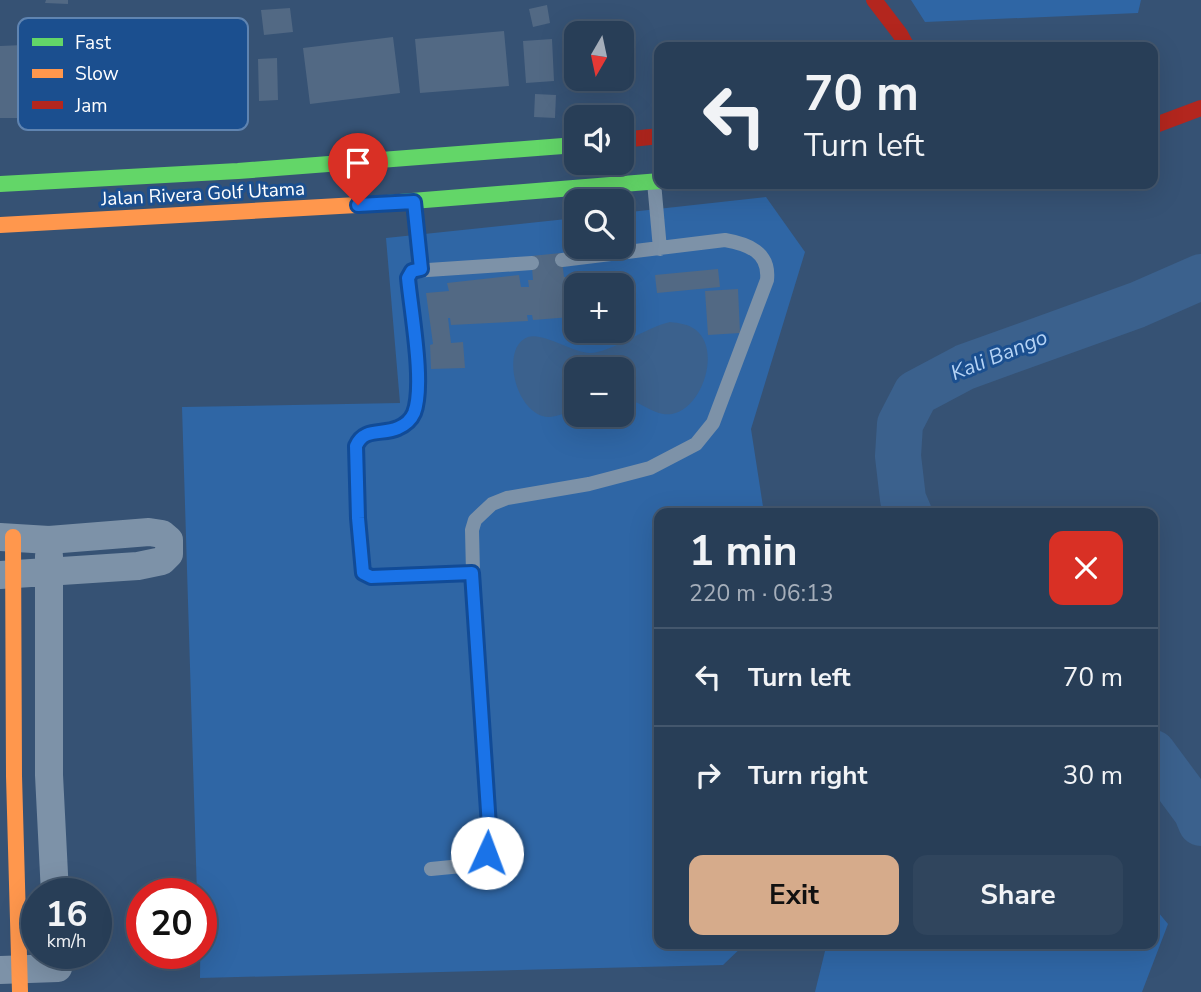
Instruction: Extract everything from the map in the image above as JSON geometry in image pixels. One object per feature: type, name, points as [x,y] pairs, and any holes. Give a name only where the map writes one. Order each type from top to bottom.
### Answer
[{"type":"street","points":[[874,0],[881,12],[903,35],[905,42]]},
{"type":"street","points":[[1158,124],[1201,108]]},
{"type":"street","points":[[634,139],[654,137]]},
{"type":"street","name":"Jalan Rivera Golf Utama","points":[[0,184],[238,171],[564,146]]},
{"type":"street","name":"Jalan Rivera Golf Utama","points":[[0,225],[414,202],[654,181]]},
{"type":"street","points":[[7,575],[150,564],[162,561],[169,554],[169,540],[165,536],[149,532],[49,540],[7,537],[7,575],[7,776],[13,977],[58,971]]},
{"type":"street","points":[[49,540],[49,775],[54,878]]},
{"type":"street","points":[[7,776],[49,775]]},
{"type":"lane","points":[[657,189],[660,250]]},
{"type":"lane","points":[[414,202],[421,269]]},
{"type":"lane","points":[[431,869],[482,864],[490,841],[472,573],[472,530],[475,520],[492,504],[507,498],[589,484],[650,468],[696,444],[713,423],[767,280],[768,268],[761,256],[745,243],[725,240],[562,260]]},
{"type":"lane","points":[[472,573],[371,577],[363,573],[356,446],[360,438],[368,433],[397,429],[407,423],[414,412],[417,379],[408,278],[412,271],[531,263]]},
{"type":"shaded area","points":[[911,0],[1141,0],[1138,13],[925,22]]},
{"type":"shaded area","points":[[766,197],[805,252],[751,429],[763,508],[654,508],[654,949],[740,949],[723,965],[200,978],[200,969],[217,969],[217,878],[197,878],[182,407],[400,403],[386,238],[564,219],[564,259],[634,259],[634,212]]},
{"type":"shaded area","points":[[670,322],[687,325],[696,330],[707,351],[708,364],[700,390],[683,409],[665,414],[634,401],[634,357],[564,357],[564,413],[557,416],[538,414],[520,395],[515,381],[514,354],[519,343],[528,337],[541,337],[590,353],[621,343],[634,343],[634,337]]},
{"type":"shaded area","points":[[1158,912],[1168,924],[1142,992],[815,992],[826,949],[1158,949]]},
{"type":"building","points":[[46,0],[68,0],[68,4],[45,3]]},
{"type":"building","points":[[547,5],[550,23],[533,27],[529,9]]},
{"type":"building","points":[[290,8],[293,32],[264,35],[261,10]]},
{"type":"building","points":[[504,31],[509,86],[420,93],[415,39]]},
{"type":"building","points":[[393,37],[400,93],[310,104],[303,48]]},
{"type":"building","points":[[552,39],[554,81],[526,83],[523,41]]},
{"type":"building","points":[[18,45],[18,118],[0,118],[0,46]]},
{"type":"building","points":[[277,58],[278,100],[259,101],[258,59]]},
{"type":"building","points":[[535,94],[556,95],[555,118],[534,117]]},
{"type":"building","points":[[561,253],[564,318],[533,320],[532,315],[527,315],[528,321],[451,325],[448,318],[451,343],[463,342],[465,368],[431,369],[430,345],[433,344],[426,293],[449,291],[447,283],[519,275],[521,287],[529,287],[528,280],[533,280],[531,256]]},
{"type":"building","points":[[718,269],[720,287],[657,293],[655,275]]},
{"type":"building","points":[[738,289],[740,333],[708,335],[705,291]]},
{"type":"waterway","name":"Kali Bango","points":[[907,508],[903,499],[898,456],[900,424],[916,393],[965,367],[1137,305],[1201,277]]},
{"type":"waterway","name":"Kali Bango","points":[[1158,760],[1196,811],[1201,823]]},
{"type":"traffic: fast","points":[[0,184],[238,171],[564,146]]},
{"type":"traffic: fast","points":[[375,204],[654,181]]},
{"type":"traffic: slow","points":[[0,225],[375,204]]},
{"type":"traffic: slow","points":[[13,537],[14,776],[20,992]]},
{"type":"traffic: jam","points":[[874,0],[904,42]]},
{"type":"traffic: jam","points":[[1158,124],[1201,108]]},
{"type":"traffic: jam","points":[[634,139],[654,137]]},
{"type":"route","points":[[358,205],[414,202],[421,269],[412,271],[408,278],[417,379],[414,412],[407,423],[397,429],[363,435],[356,446],[363,573],[371,577],[472,573],[490,841],[487,853]]}]
